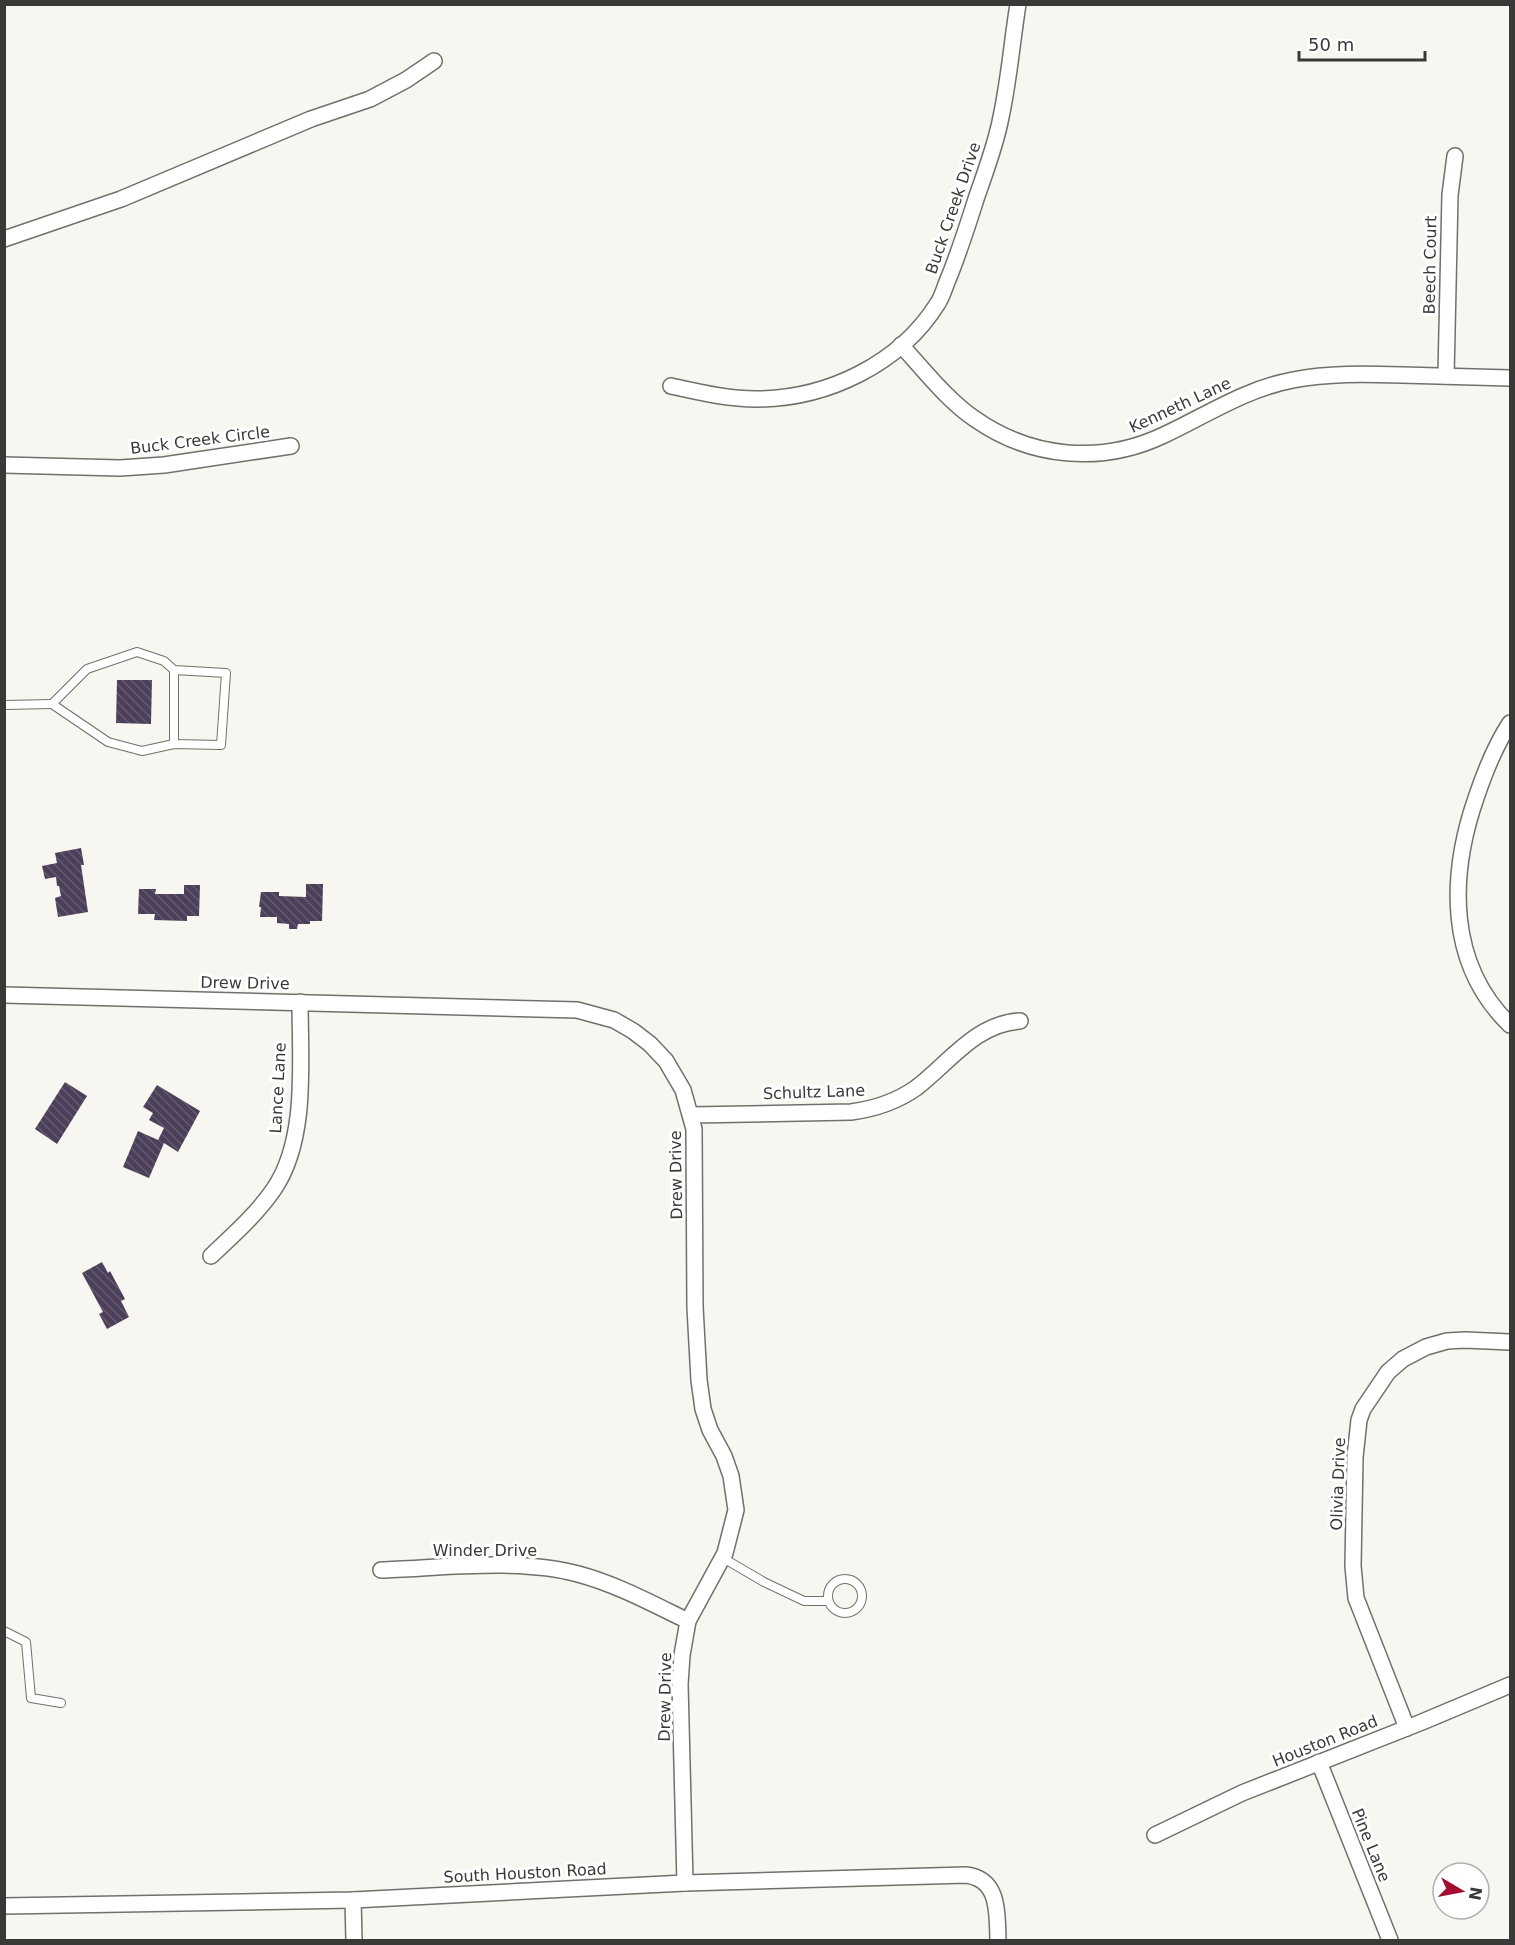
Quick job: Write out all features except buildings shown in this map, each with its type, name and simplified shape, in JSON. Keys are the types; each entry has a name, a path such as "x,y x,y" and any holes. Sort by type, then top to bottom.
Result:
{"street":[{"name":"Buck Creek Drive","path":"670,386 713,395 756,399 808,393 853,377 881,361 901,345 923,322 939,300 965,238 1001,118 1018,4"},
{"path":"4,239 122,199 310,119 370,99 406,80 434,61"},
{"name":"Beech Court","path":"1446,376 1450,195 1455,156"},
{"name":"Kenneth Lane","path":"901,345 957,404 1001,435 1028,447 1057,453 1087,455 1116,452 1143,444 1253,391 1292,380 1333,375 1510,378"},
{"name":"Buck Creek Circle","path":"4,465 120,468 164,465 291,446"},
{"path":"1510,723 1488,763 1467,822 1460,859 1457,897 1459,922 1466,951 1476,976 1491,1002 1510,1025"},
{"name":"Drew Drive","path":"4,995 563,1008 614,1020 650,1044 666,1061 683,1090 691,1115 695,1146 695,1307 703,1409 731,1476 735,1502 732,1530 723,1558 688,1621 682,1655 680,1684 685,1883"},
{"name":"Lance Lane","path":"211,1256 248,1220 274,1190 293,1146 300,1071 300,1002"},
{"name":"Schultz Lane","path":"691,1115 851,1112 872,1109 916,1088 959,1048 970,1041 1005,1022 1020,1021"},
{"name":"Olivia Drive","path":"1407,1728 1356,1598 1353,1566 1355,1457 1359,1420 1363,1409 1388,1372 1403,1359 1426,1347 1447,1341 1510,1342"},
{"name":"Winder Drive","path":"381,1570 512,1566 547,1568 578,1574 614,1586 688,1621"},
{"name":"Houston Road","path":"1155,1835 1242,1793 1407,1728 1510,1684"},
{"name":"Pine Lane","path":"1319,1762 1390,1941"},
{"name":"South Houston Road","path":"4,1906 353,1900 685,1883 975,1876 990,1888 995,1899 998,1941"},
{"path":"353,1900 354,1941"}],"lane":[{"path":"4,705 52,704 108,742 142,751 174,744 221,744 226,673 174,670 164,661 137,652 87,669 52,704"},
{"path":"174,670 174,744"},
{"path":"723,1558 764,1582 804,1601 828,1601"},
{"path":"849,1578 859,1585 862,1597 858,1608 847,1613 835,1611 828,1601 828,1589 837,1580 849,1578"},
{"path":"4,1631 26,1642 31,1698 60,1703"}]}
